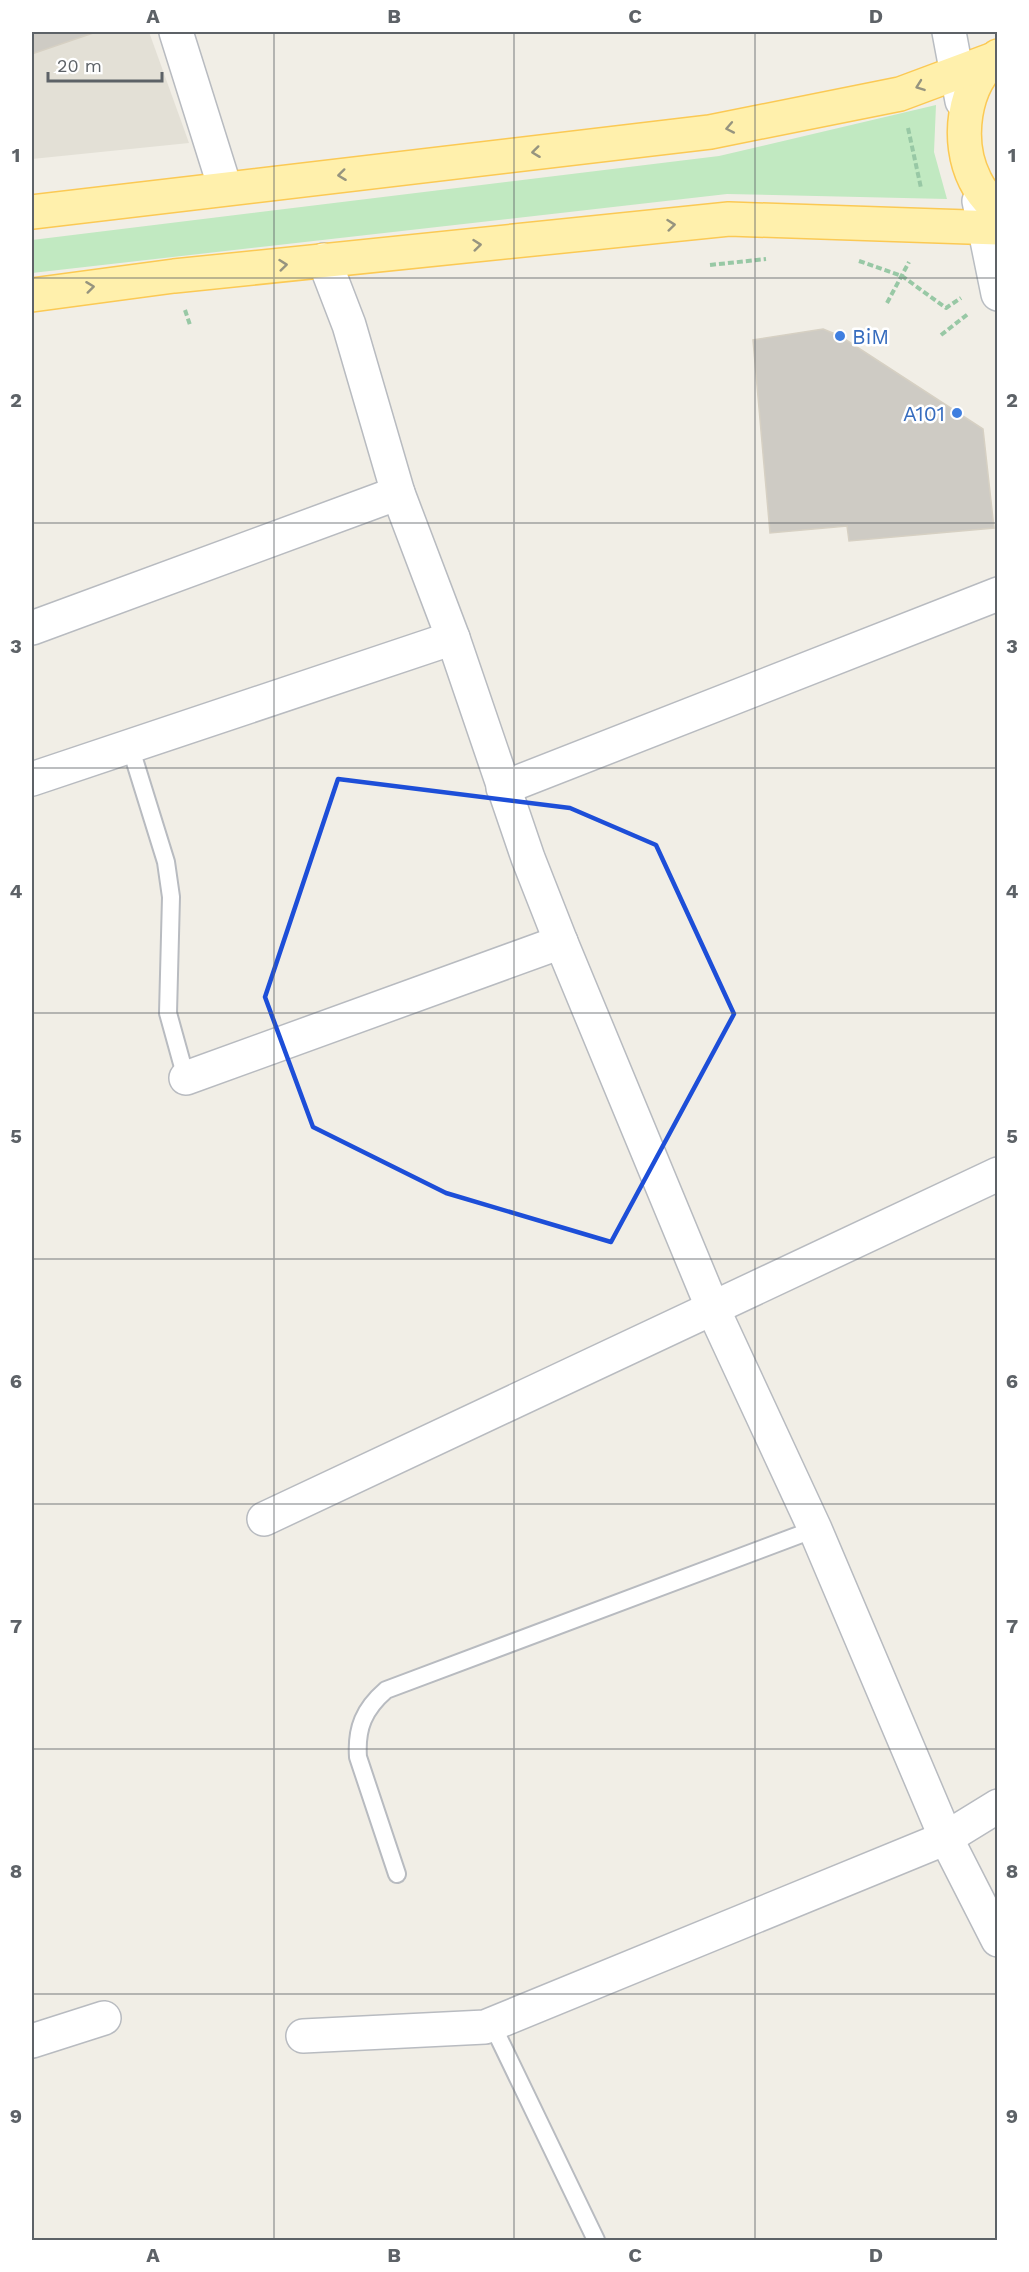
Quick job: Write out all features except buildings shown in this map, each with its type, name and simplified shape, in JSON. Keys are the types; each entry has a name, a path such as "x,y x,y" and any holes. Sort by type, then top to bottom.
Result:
{"main road":[{"path":"32,212 710,132 900,94 996,58"},
{"path":"975,182 965,150 965,117 975,85 996,58"},
{"path":"32,295 324,260 729,219 929,225 993,222"}],"street":[{"path":"176,32 225,188"},
{"path":"949,32 965,117"},
{"path":"975,182 993,222 995,286"},
{"path":"324,260 349,325 398,493 453,638 503,788 561,942 713,1310 816,1529 946,1838 998,1940"},
{"path":"32,628 398,493"},
{"path":"503,788 998,594"},
{"path":"32,779 453,638"},
{"path":"186,1078 561,942"},
{"path":"264,1519 713,1310 998,1174"},
{"path":"303,2036 492,2025 946,1838 998,1806"},
{"path":"32,2041 104,2018"}],"lane":[{"path":"130,746 166,862 171,897 168,1013 186,1078"},
{"path":"397,1875 358,1757 357,1742 365,1713 386,1690 816,1529"},
{"path":"492,2025 596,2241"}],"path":[{"path":"887,303 929,225 900,94"},
{"path":"710,265 777,258"},
{"path":"853,259 902,276 946,308 995,286"}],"highlighted area":[{"path":"338,779 570,808 656,845 734,1014 611,1242 446,1193 313,1127 265,997"}],"shaded area":[{"path":"32,32 149,32 189,143 32,159"}],"green space":[{"path":"936,105 934,152 947,199 727,194 32,273 32,240 719,156"}],"place":[{"name":"BiM","path":"840,336"},
{"name":"A101","path":"957,413"}]}
